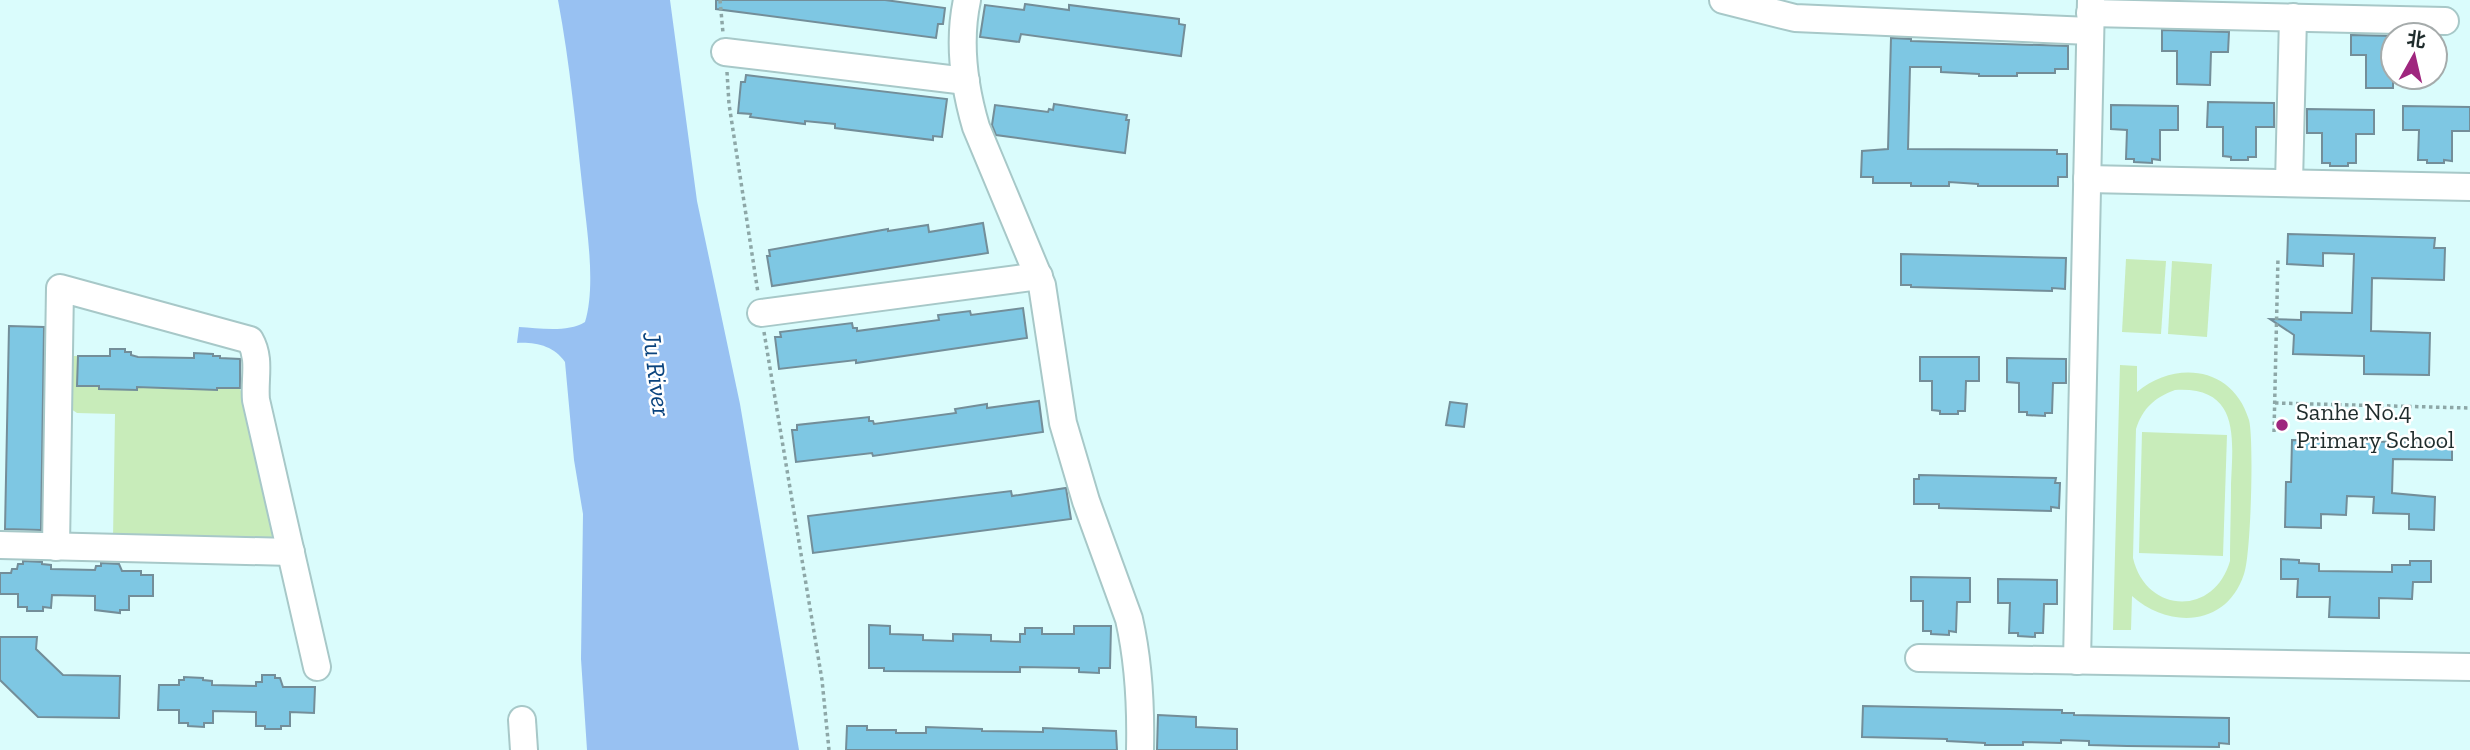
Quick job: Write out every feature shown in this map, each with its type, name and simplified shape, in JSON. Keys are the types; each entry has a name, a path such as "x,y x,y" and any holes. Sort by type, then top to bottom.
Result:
{"street":[{"path":"967,0 962,34 966,81 976,127 1039,276 1063,423 1086,501 1132,629 1141,707 1140,750"},
{"path":"1723,0 1795,18 2090,15 2445,20"},
{"path":"2077,661 2090,15"},
{"path":"2289,183 2293,17"},
{"path":"725,52 966,81"},
{"path":"2087,179 2470,187"},
{"path":"761,313 1039,276"},
{"path":"56,547 60,288 250,340 257,352 254,383 256,400 317,667"},
{"path":"0,545 291,552"},
{"path":"1919,658 2470,667"},
{"path":"522,720 524,750"}],"path":[{"path":"720,0 729,104 789,497 822,680 829,750"},
{"path":"2274,432 2278,257"},
{"path":"2275,403 2470,408"}],"green space":[{"path":"2126,259 2166,261 2161,334 2122,332"},
{"path":"2172,261 2212,264 2207,337 2168,334"},
{"path":"65,356 78,356 77,385 99,382 99,389 137,390 137,383 183,384 184,390 217,390 217,384 231,384 232,388 240,388 277,529 270,539 113,539 115,414 77,413 71,409"},
{"path":"2120,365 2137,366 2137,392 2168,375 2201,374 2217,379 2230,388 2241,402 2251,431 2251,497 2244,574 2236,592 2225,604 2211,613 2196,617 2179,618 2163,614 2132,596 2131,630 2113,630","holes":["2175,390 2196,391 2211,397 2222,406 2228,418 2232,449 2230,561 2222,579 2210,592 2196,599 2180,601 2165,598 2151,590 2140,577 2133,558 2136,429 2142,415 2161,397"]},
{"path":"2142,432 2227,435 2223,556 2139,553"}],"water":[{"name":"Ju River","path":"558,0 670,0 697,201 740,404 799,750 587,750 581,659 583,514 574,460 565,362 556,352 544,346 517,343 519,327 570,328 585,322 590,292 588,241"}],"building":[{"path":"716,0 885,0 945,8 943,24 938,24 936,38 716,9"},
{"path":"1025,4 1069,10 1069,5 1179,19 1179,24 1185,25 1181,56 1021,34 1019,42 980,37 985,5 1024,10"},
{"path":"2162,30 2229,32 2228,52 2211,52 2210,85 2177,84 2177,51 2162,51"},
{"path":"2351,35 2379,36 2379,88 2366,88 2366,55 2351,55"},
{"path":"1891,38 2068,46 2068,69 2055,69 2055,73 1979,76 1941,72 1941,67 1910,67 1908,149 2057,150 2057,154 2067,154 2067,177 2058,177 2058,186 1978,186 1949,182 1949,186 1911,186 1911,183 1873,183 1873,177 1861,177 1862,151 1888,149"},
{"path":"746,75 947,99 942,137 933,136 933,140 835,128 835,124 805,121 805,124 750,117 751,114 738,113 741,82 745,82"},
{"path":"2208,102 2274,103 2274,127 2256,127 2256,157 2231,160 2231,157 2223,156 2223,127 2207,127"},
{"path":"1054,104 1127,115 1126,120 1129,120 1125,153 996,135 992,125 995,105 1048,112 1049,109 1053,110"},
{"path":"2111,105 2178,106 2178,130 2160,130 2160,160 2152,159 2152,163 2126,159 2127,130 2111,129"},
{"path":"2403,106 2470,107 2470,131 2452,131 2452,161 2427,163 2427,160 2418,160 2419,130 2403,130"},
{"path":"2307,109 2374,110 2374,134 2356,134 2356,163 2330,166 2330,163 2322,163 2322,133 2307,133"},
{"path":"983,223 988,253 772,286 767,256 770,256 769,250 888,229 928,225 929,232"},
{"path":"2288,234 2435,238 2434,248 2445,248 2444,280 2372,278 2371,331 2430,333 2429,375 2364,374 2364,356 2293,354 2294,335 2270,319 2301,320 2301,312 2352,313 2354,254 2323,253 2323,266 2287,264"},
{"path":"1901,254 2066,258 2065,289 2052,288 2052,291 1901,285"},
{"path":"1023,308 1027,338 856,363 856,360 779,369 775,337 781,337 780,332 852,323 857,331 939,320 938,315 970,311 971,315"},
{"path":"9,326 44,327 41,530 5,529"},
{"path":"110,349 125,349 125,352 131,352 131,355 138,357 194,358 194,353 240,359 240,388 217,390 137,387 137,390 77,386 78,356 110,356"},
{"path":"1920,357 1979,357 1979,381 1966,381 1965,411 1958,411 1958,414 1940,414 1940,411 1932,410 1932,381 1920,381"},
{"path":"2007,358 2066,359 2066,383 2053,383 2052,413 2045,413 2045,416 2019,412 2019,383 2007,382"},
{"path":"1039,401 1043,432 873,456 872,453 796,462 792,430 797,430 797,425 869,417 869,421 874,424 956,413 955,409 987,404 987,408"},
{"path":"1450,402 1467,404 1464,427 1446,425"},
{"path":"2292,440 2452,443 2452,460 2393,459 2392,493 2435,497 2434,530 2409,529 2409,514 2373,513 2374,497 2347,496 2346,515 2321,514 2321,528 2285,527 2286,482 2291,482"},
{"path":"1919,475 2056,478 2055,483 2060,483 2059,508 2051,507 2051,511 1939,508 1939,504 1914,504 1914,479 1919,479"},
{"path":"1066,488 1071,519 813,553 808,516 1011,491 1012,496"},
{"path":"2281,559 2319,564 2319,571 2392,572 2392,565 2410,565 2410,561 2431,561 2431,582 2413,582 2412,599 2379,598 2379,618 2329,617 2330,597 2297,597 2298,579 2281,579"},
{"path":"23,561 42,562 51,565 51,569 95,570 101,563 119,564 122,571 141,571 141,575 153,575 153,596 129,596 129,610 120,610 120,613 95,610 95,596 52,595 51,608 27,611 27,607 18,607 18,594 0,594 0,573 11,573 12,569 17,569 18,564 23,564"},
{"path":"1911,577 1970,578 1970,602 1957,602 1956,632 1949,631 1949,635 1923,631 1923,601 1911,601"},
{"path":"1998,579 2057,580 2057,604 2044,604 2043,633 2035,633 2035,637 2009,633 2010,603 1998,603"},
{"path":"869,625 890,626 890,634 923,635 923,640 953,641 953,634 991,635 991,641 1020,642 1020,634 1025,634 1025,628 1042,628 1042,634 1074,634 1074,626 1111,626 1110,668 1099,668 1099,673 1079,672 1079,668 1020,667 1020,672 884,671 884,668 869,668"},
{"path":"0,637 37,637 36,649 63,675 120,676 119,718 38,717 0,680"},
{"path":"262,675 275,675 275,678 280,678 283,687 315,687 314,713 290,712 290,726 265,729 265,726 256,726 256,712 213,711 213,723 204,723 204,727 179,723 179,710 158,710 159,685 179,685 179,680 184,680 184,677 203,678 212,681 212,685 256,686 256,682 262,682"},
{"path":"1863,706 2062,710 2062,713 2074,715 2229,718 2229,744 2219,743 2219,747 2127,746 2089,745 2089,741 2061,740 2061,743 1985,745 1947,739 1862,737"},
{"path":"1158,715 1196,717 1196,727 1237,729 1237,750 1157,750"},
{"path":"847,726 867,726 867,730 896,730 896,733 926,733 926,727 982,731 1043,732 1043,728 1116,731 1117,750 846,750"}],"place":[{"name":"Sanhe No.4 Primary School","path":"2282,425"}]}
